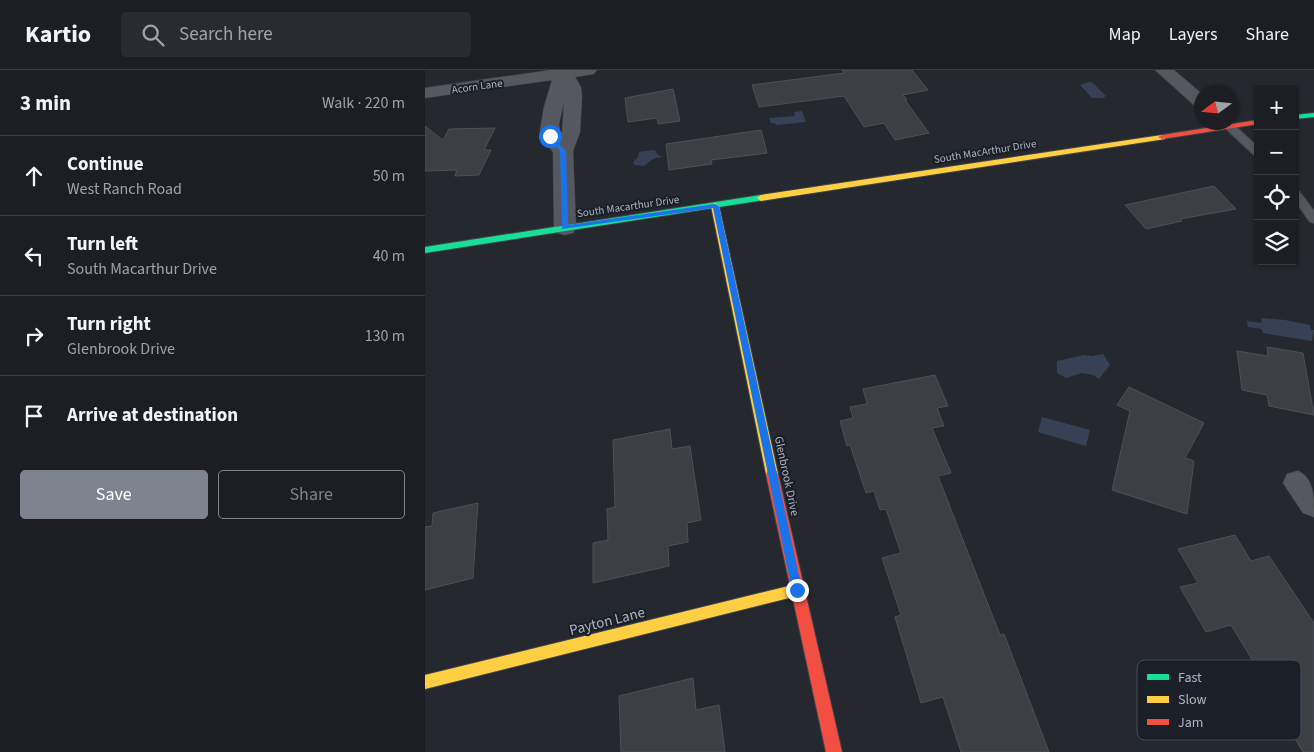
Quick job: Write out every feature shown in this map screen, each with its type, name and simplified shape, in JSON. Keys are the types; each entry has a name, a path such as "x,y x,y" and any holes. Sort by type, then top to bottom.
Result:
{"street":[{"name":"Acorn Lane","path":"425,93 563,72 588,70"},
{"path":"1164,70 1194,96"},
{"path":"563,72 572,87 571,132 563,151 565,228"},
{"path":"563,72 557,89 549,127 550,136 563,151"},
{"path":"553,113 572,110"},
{"path":"1299,117 1314,115"},
{"name":"South MacArthur Drive","path":"1239,123 1254,122"},
{"name":"South MacArthur Drive","path":"715,206 1194,129"},
{"name":"South Macarthur Drive","path":"425,250 715,206"},
{"name":"Glenbrook Drive","path":"715,206 833,752"},
{"name":"Payton Lane","path":"425,682 797,590"}],"lane":[{"path":"1233,130 1254,149"},
{"path":"1299,198 1314,219"}],"water":[{"path":"1089,82 1093,83 1106,96 1103,98 1092,98 1080,85"},
{"path":"802,111 806,122 776,125 771,123 769,118 795,116 794,112"},
{"path":"652,150 662,157 653,159 644,166 635,165 633,162 638,157 639,152"},
{"path":"1261,318 1310,325 1311,330 1314,330 1312,341 1263,333 1262,329 1248,327 1247,321 1262,323"},
{"path":"1103,354 1110,365 1099,379 1093,375 1082,373 1066,378 1057,373 1057,361 1084,355"},
{"path":"1042,417 1090,430 1086,446 1038,432"}],"building":[{"path":"842,70 912,70 928,90 903,95 929,133 895,140 884,123 864,127 844,96 759,107 752,85 844,73"},
{"path":"673,89 680,121 658,124 657,118 628,122 625,98"},
{"path":"425,126 443,140 449,129 495,128 484,150 491,150 479,175 455,176 457,170 425,171"},
{"path":"761,130 767,153 711,160 712,164 669,170 666,144"},
{"path":"1214,186 1236,209 1180,219 1182,221 1146,229 1125,205"},
{"path":"1267,347 1303,353 1314,415 1269,406 1267,395 1242,390 1237,351 1268,356"},
{"path":"935,375 948,406 937,408 944,426 932,428 951,473 938,476 1000,635 1004,634 1049,752 961,752 943,697 921,703 895,617 901,615 882,558 901,553 886,509 880,510 874,491 866,493 850,445 847,446 840,421 853,418 850,407 867,404 863,389"},
{"path":"1129,387 1204,423 1185,458 1194,461 1187,514 1112,490 1130,411 1117,405"},
{"path":"670,429 672,449 690,446 701,520 687,523 688,542 668,546 669,566 593,583 593,543 608,540 607,509 615,507 613,440"},
{"path":"478,503 473,578 425,590 425,527 432,526 433,513"},
{"path":"1235,535 1251,561 1269,556 1314,623 1314,752 1303,752 1296,740 1301,740 1301,660 1252,660 1231,625 1206,632 1180,587 1198,583 1178,549"},
{"path":"693,678 696,710 719,705 725,752 621,752 619,696"}],"traffic: fast":[{"path":"1299,117 1314,115"},
{"path":"425,250 761,198"}],"traffic: slow":[{"path":"761,198 1162,137"},
{"path":"715,206 772,474"},
{"path":"425,682 797,590"}],"traffic: jam":[{"path":"1162,137 1254,123"},
{"path":"772,474 834,752"}],"route":[{"path":"550,136 563,151 565,228 715,206 797,590"}]}
